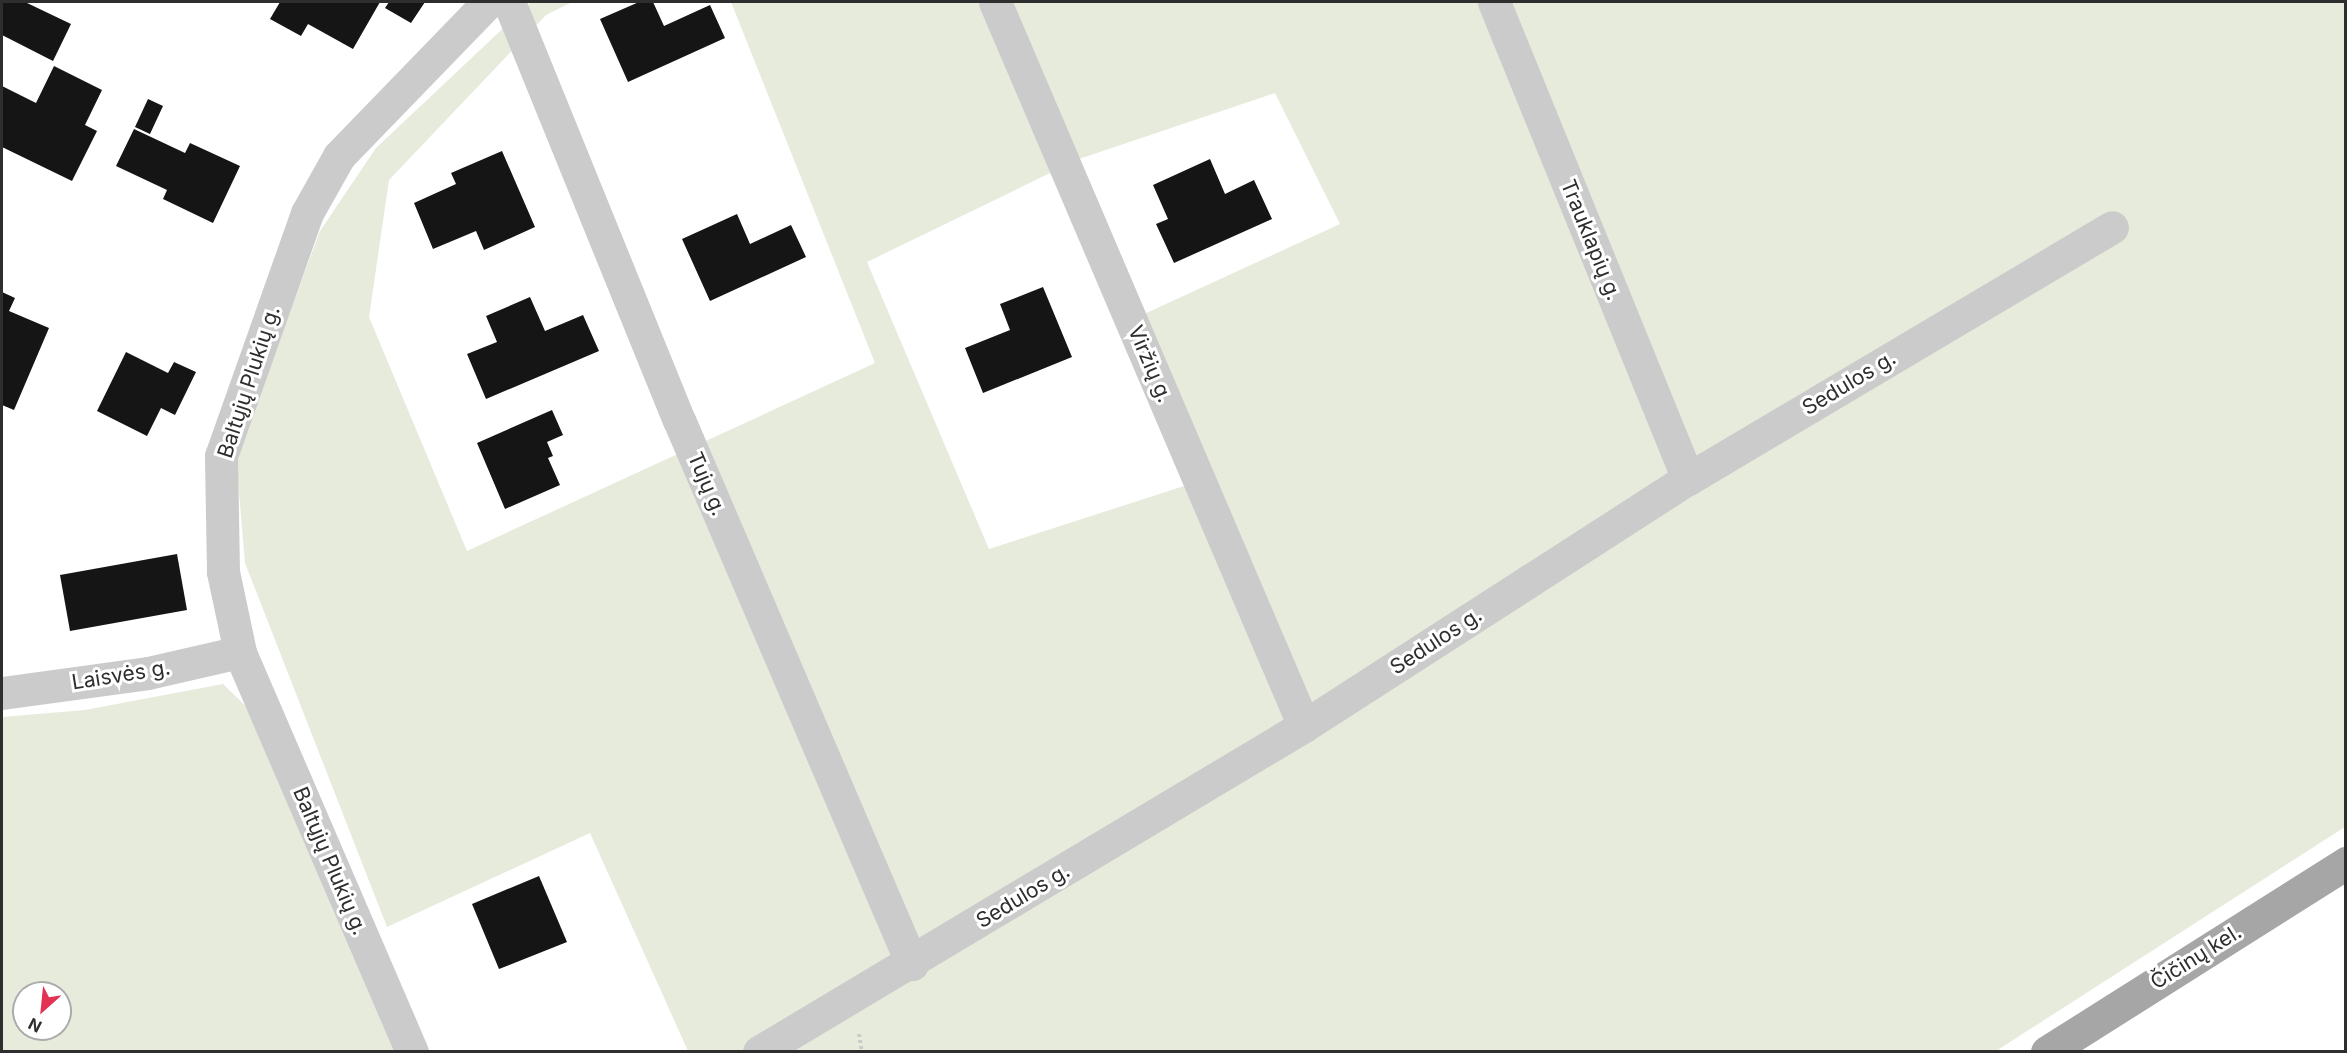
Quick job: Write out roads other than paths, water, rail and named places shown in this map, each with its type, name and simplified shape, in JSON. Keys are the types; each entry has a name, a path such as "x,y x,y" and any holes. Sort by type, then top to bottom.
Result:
{"main road":[{"name":"Čičinų kel.","path":"2047,1052 2346,863"}],"street":[{"name":"Baltųjų Plukių g.","path":"412,1052 240,652 223,572 221,456 307,213 339,156 488,2"},
{"name":"Tujų g.","path":"509,2 680,420 912,964"},
{"name":"Viržių g.","path":"995,2 1304,726"},
{"name":"Trauklapių g.","path":"1494,2 1688,479"},
{"name":"Sedulos g.","path":"759,1052 912,964 1304,726 1688,479 2112,227"},
{"name":"Laisvės g.","path":"2,693 148,674 240,652"}]}
